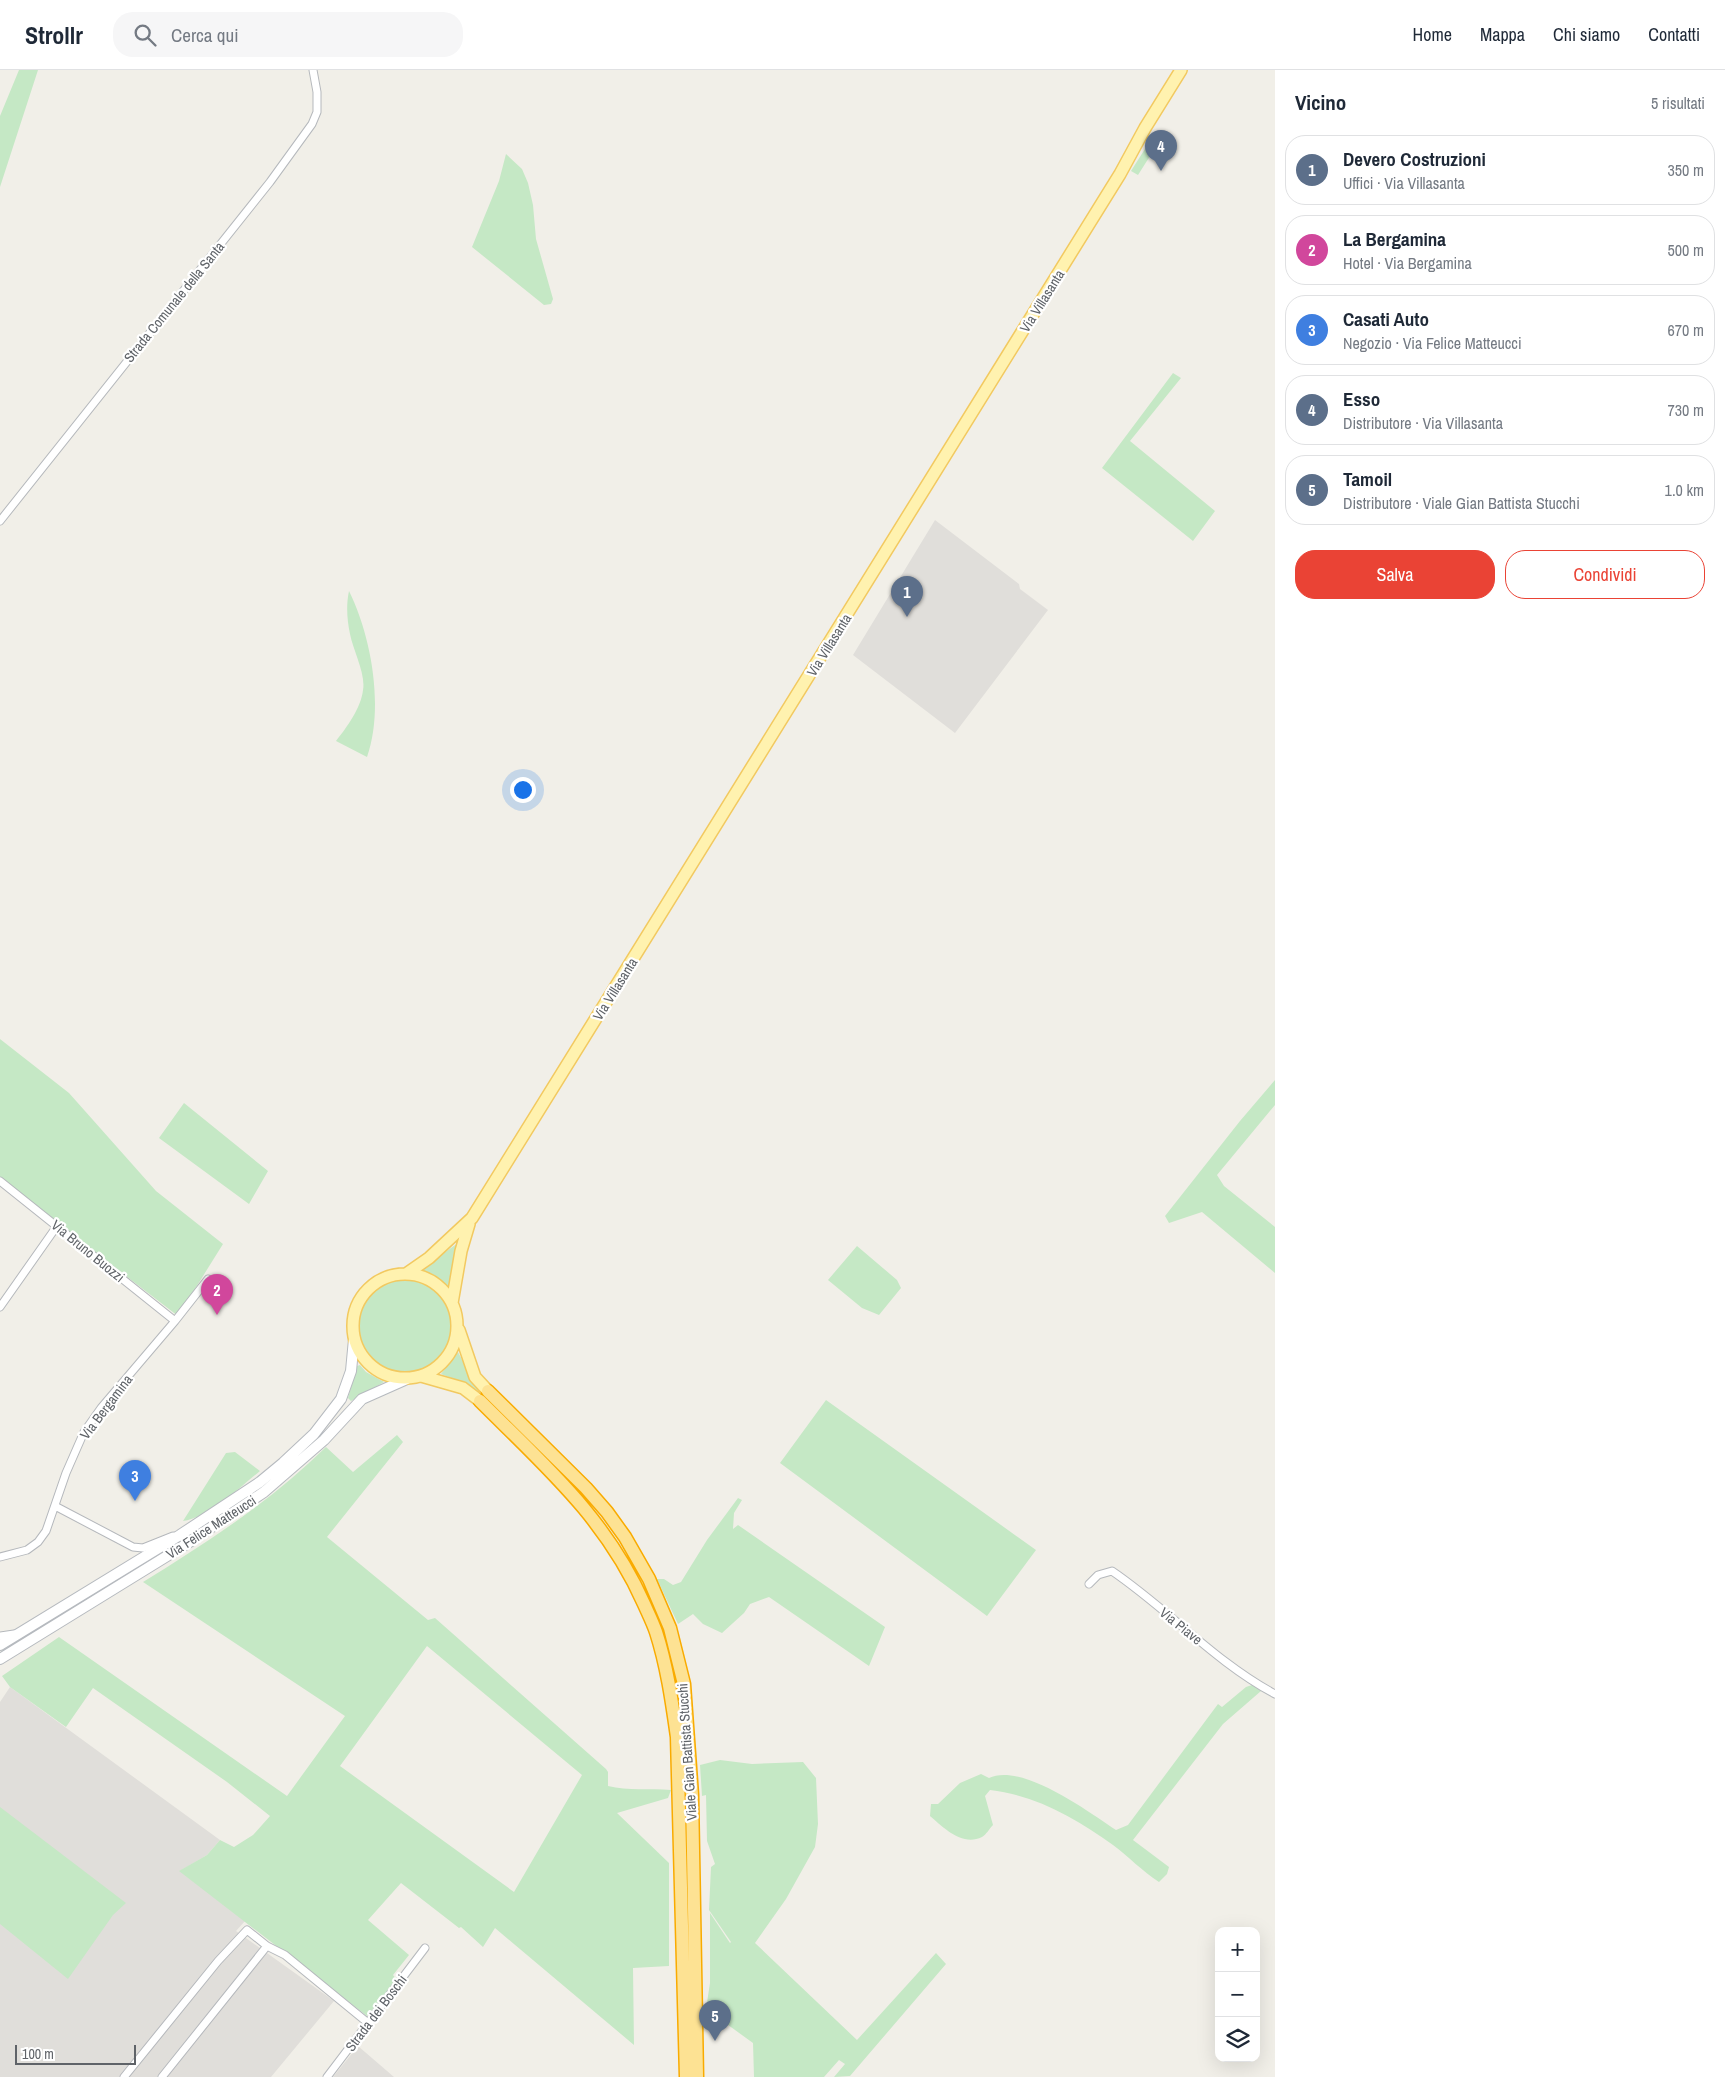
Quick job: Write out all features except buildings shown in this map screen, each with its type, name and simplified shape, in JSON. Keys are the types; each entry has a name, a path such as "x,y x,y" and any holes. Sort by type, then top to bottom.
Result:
{"highway":[{"name":"Viale Gian Battista Stucchi","path":"484,1396 577,1498 616,1549 636,1585 656,1631 669,1684 677,1737 686,2077"},
{"name":"Viale Gian Battista Stucchi","path":"484,1396 586,1488 607,1512 625,1537 649,1579 670,1628 684,1684 692,1795 697,2077"}],"main road":[{"name":"Via Villasanta","path":"472,1218 872,576 1120,174 1145,128 1181,70"},
{"path":"406,1274 441,1248 472,1218"},
{"path":"452,1303 461,1251 472,1218"},
{"path":"406,1274 419,1276 436,1284 445,1292 452,1303 457,1321 455,1341 449,1355 435,1369 421,1376 407,1379 390,1377 375,1370 360,1354 354,1339 353,1318 357,1305 364,1293 383,1278 406,1274"},
{"name":"Viale Gian Battista Stucchi","path":"457,1321 462,1341 484,1396"},
{"name":"Via Felice Matteucci","path":"0,1646 180,1535 260,1482 283,1463 314,1434 341,1399 351,1371 354,1339"},
{"name":"Viale Gian Battista Stucchi","path":"421,1376 484,1396"},
{"name":"Via Felice Matteucci","path":"0,1659 185,1545 264,1492 324,1440 362,1400 407,1379"}],"street":[{"name":"Strada Comunale della Santa","path":"0,521 270,182 312,124 317,112 317,92 313,70"},
{"name":"Via Bruno Buozzi","path":"0,1181 175,1321"},
{"path":"0,1307 57,1226"},
{"name":"Via Bergamina","path":"0,1557 27,1550 38,1542 46,1531 66,1473 84,1432 101,1408 208,1279"},
{"path":"55,1506 133,1547 142,1548 180,1535"},
{"name":"Via Piave","path":"1089,1584 1098,1575 1112,1571 1211,1650 1259,1686 1275,1694"},
{"path":"0,1636 19,1634"},
{"path":"124,2077 218,1961 247,1930 267,1946 285,1955 368,2024"},
{"path":"162,2077 267,1946"},
{"name":"Strada dei Boschi","path":"327,2077 425,1948"}],"shaded area":[{"path":"935,520 1019,584 1020,589 1048,610 955,733 853,655"},
{"path":"10,1687 220,1840 207,1855 180,1871 245,1921 236,1931 334,2001 271,2077 0,2077 0,1702"},
{"path":"358,2046 394,2077 333,2077"}],"green space":[{"path":"19,70 38,70 0,187 0,116"},
{"path":"1150,141 1157,145 1138,175 1131,171"},
{"path":"506,154 522,169 528,183 533,205 536,239 553,299 551,304 544,305 472,247 499,181"},
{"path":"1173,373 1181,378 1130,441 1215,511 1193,541 1102,468"},
{"path":"349,591 364,630 373,673 375,717 367,757 336,741 356,710 363,690 363,677 348,623"},
{"path":"0,1039 69,1093 156,1191 223,1244 178,1316 0,1179"},
{"path":"1275,1080 1275,1105 1217,1175 1224,1186 1275,1227 1275,1273 1202,1212 1169,1223 1165,1216"},
{"path":"184,1103 268,1171 249,1204 159,1138"},
{"path":"458,1243 450,1290 432,1275 420,1270"},
{"path":"857,1246 897,1280 901,1288 879,1315 862,1308 828,1280"},
{"path":"404,1280 422,1284 437,1294 447,1309 451,1327 447,1345 437,1360 422,1370 404,1374 386,1370 371,1360 361,1345 357,1327 361,1309 371,1294 386,1284"},
{"path":"458,1352 483,1394 462,1382 441,1374"},
{"path":"360,1365 366,1372 384,1382 351,1401 348,1398 357,1366"},
{"path":"826,1400 1036,1550 987,1616 780,1463"},
{"path":"397,1435 403,1442 327,1537 428,1620 435,1618 606,1769 608,1772 608,1786 671,1790 668,1798 617,1813 669,1863 669,1966 633,1968 634,2045 495,1928 483,1947 461,1927 459,1928 401,1883 368,1920 409,1955 393,1975 397,1980 367,2016 179,1871 207,1855 220,1840 234,1847 253,1835 270,1816 227,1782 93,1688 66,1727 10,1687 2,1676 59,1637 287,1796 345,1716 143,1582 238,1520 305,1467 326,1447 353,1472","holes":["427,1646 582,1775 514,1892 340,1766"]},
{"path":"235,1452 260,1471 213,1508 193,1519 183,1521 226,1453"},
{"path":"738,1498 742,1500 734,1513 733,1529 738,1525 885,1627 869,1666 769,1597 750,1604 744,1613 722,1633 703,1624 693,1614 678,1624 657,1579 664,1579 673,1585 681,1582 707,1540"},
{"path":"1252,1685 1261,1691 1223,1724 1133,1840 1169,1867 1167,1874 1159,1882 1113,1845 1085,1826 1070,1817 1024,1797 990,1790 985,1796 993,1825 983,1836 975,1839 960,1838 930,1816 931,1804 938,1804 960,1783 981,1774 989,1778 1003,1775 1019,1777 1054,1791 1116,1830 1128,1825 1218,1704 1222,1707 1246,1687"},
{"path":"720,1760 752,1764 803,1762 816,1778 818,1824 815,1847 786,1899 755,1943 857,2040 936,1953 946,1964 850,2076 834,2077 845,2064 839,2060 824,2077 754,2077 753,2043 706,2009 710,1983 710,1913 731,1942 709,1910 711,1867 715,1864 707,1841 706,1795 702,1796 700,1765"},
{"path":"0,1807 126,1903 113,1915 68,1979 0,1924"}],"place":[{"name":"Esso","path":"1161,171"},
{"name":"Devero Costruzioni","path":"907,617"},
{"name":"La Bergamina","path":"217,1315"},
{"name":"Casati Auto","path":"135,1501"},
{"name":"Tamoil","path":"715,2041"}]}
